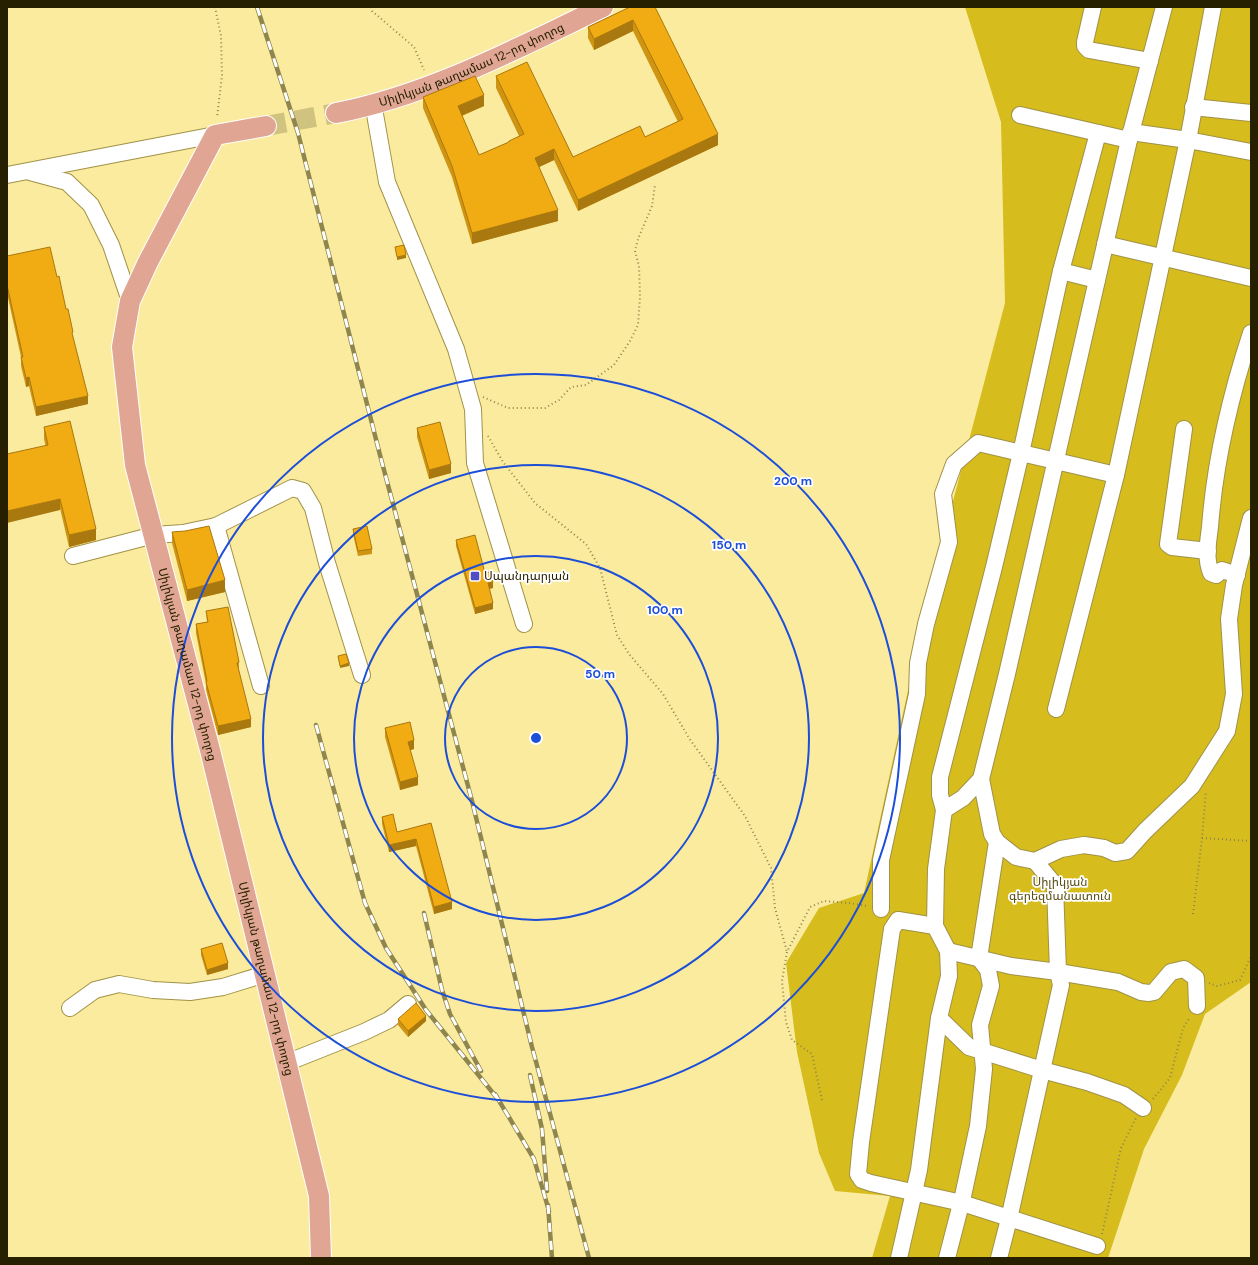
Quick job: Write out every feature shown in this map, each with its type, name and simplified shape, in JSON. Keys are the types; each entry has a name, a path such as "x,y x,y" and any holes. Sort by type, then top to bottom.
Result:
{"main road":[{"name":"Սիլիկյան թաղամաս 12-րդ փողոց","path":"336,112 356,109 430,85 501,56 602,7"},
{"path":"215,135 266,126"},
{"name":"Սիլիկյան թաղամաս 12-րդ փողոց","path":"215,135 148,262 130,301 122,347 135,465 210,750 318,1196 321,1258"}],"lane":[{"path":"1093,7 1085,42 1085,46 1089,50 1150,61"},
{"path":"1164,7 1130,136 982,778 992,834 997,842 1016,857 1035,860 1061,849 1084,845 1104,848 1115,853 1127,851 1145,831 1192,786 1227,731 1234,694 1229,619 1237,576 1251,518"},
{"path":"1056,708 1116,475 1188,140 1213,7"},
{"path":"373,103 387,182 456,350 468,391 472,409 475,463 524,624"},
{"path":"1193,107 1251,113"},
{"path":"1020,115 1098,133 1188,140 1251,152"},
{"path":"899,1258 919,1170 939,1018 949,976 948,950 935,926 936,869 944,810 940,795 940,777 994,567 1021,454 1061,271 1098,133"},
{"path":"7,175 215,135"},
{"path":"27,171 67,182 91,205 111,245 130,301"},
{"path":"1105,244 1163,256 1251,278"},
{"path":"1061,271 1097,280"},
{"path":"1237,576 1222,570 1216,575 1211,573 1208,567 1208,551 1212,504 1223,434 1239,368 1251,333"},
{"path":"1184,429 1168,544 1172,547 1208,551"},
{"path":"881,908 881,860 916,694 918,664 926,624 949,542 943,494 954,464 978,443 1116,475"},
{"path":"73,556 154,535 183,533 216,526 292,488 303,491 313,508 327,563 362,676"},
{"path":"216,526 261,686"},
{"path":"944,810 963,798 982,778"},
{"path":"947,1258 962,1203 978,1126 984,1069 980,1024 991,986 988,970 979,958 997,842"},
{"path":"999,1258 1061,985 1058,972 1055,885 1035,860"},
{"path":"935,926 898,920 892,928 858,1163 858,1174 862,1180 871,1183 962,1203 1097,1246"},
{"path":"948,950 1011,966 1118,982 1141,992 1149,993 1154,992 1171,972 1184,969 1196,978 1197,1006"},
{"path":"70,1008 95,990 119,984 153,990 190,992 223,987 265,974"},
{"path":"286,1064 364,1032 389,1020 408,1004"},
{"path":"939,1018 969,1047 1042,1070 1087,1082 1124,1095 1144,1108"}],"path":[{"path":"214,7 221,36 222,75 215,135"},
{"path":"371,7 372,10 414,47 430,85"},
{"path":"468,391 508,408 545,408 559,400 571,387 586,385 614,365 630,341 638,325 640,297 639,266 635,252 638,239 652,206 655,186"},
{"path":"488,436 503,462 535,503 586,544 600,568 617,635 629,654 663,694 688,738 745,816 771,868 775,908 787,952"},
{"path":"1192,914 1202,838 1206,791"},
{"path":"1202,838 1251,841"},
{"path":"822,1100 812,1054 792,1040 786,1022 782,981 787,952 810,907 824,901 881,908"},
{"path":"1196,978 1217,986 1240,980 1251,956"},
{"path":"1097,1246 1101,1236 1121,1148 1134,1121 1170,1078 1183,1028 1197,1006"}],"green space":[{"name":"Սիլիկյան գերեզմանատուն","path":"965,7 1251,7 1251,982 1205,1014 1182,1075 1144,1149 1108,1258 872,1258 890,1196 835,1191 819,1153 797,1052 786,963 819,908 864,893 930,589 1005,303 1001,122"}],"building":[{"path":"630,7 655,7 718,134 578,200 554,149 535,158 558,210 472,233 452,166 423,97 475,76 484,95 458,106 479,155 524,134 496,76 527,62 573,157 640,126 645,137 683,119 633,20 594,39 588,27"},
{"path":"404,245 406,255 397,257 395,247"},
{"path":"50,247 57,277 59,276 66,309 68,309 72,333 88,396 36,407 29,377 26,378 21,357 23,357 7,285 7,256"},
{"path":"70,421 96,529 69,535 60,499 7,511 7,454 48,445 44,427"},
{"path":"440,422 451,464 429,470 417,428"},
{"path":"209,526 225,580 187,590 172,532"},
{"path":"367,526 372,549 358,551 353,529"},
{"path":"475,535 485,573 490,572 493,582 488,583 493,603 475,608 456,540"},
{"path":"228,607 239,662 237,663 251,719 218,726 206,682 196,624 208,622 206,611"},
{"path":"346,654 349,663 340,666 338,656"},
{"path":"410,722 414,740 408,742 418,777 400,782 385,728"},
{"path":"393,814 397,832 431,823 452,902 434,907 416,839 389,845 382,817"},
{"path":"222,943 228,963 207,970 201,949"},
{"path":"416,1003 426,1016 408,1031 398,1019"}],"tunnel":[{"path":"266,126 336,113"}],"railway":[{"path":"257,7 298,133 380,455 472,801 532,1047 589,1258"},
{"path":"316,725 365,903 386,948 426,1010 497,1098"},
{"path":"424,913 442,990 450,1014 481,1071"},
{"path":"530,1075 542,1129 547,1191"},
{"path":"495,1094 534,1159 549,1211"},
{"path":"548,1205 552,1258"}],"place":[{"name":"Սպանդարյան","path":"475,576"}]}
